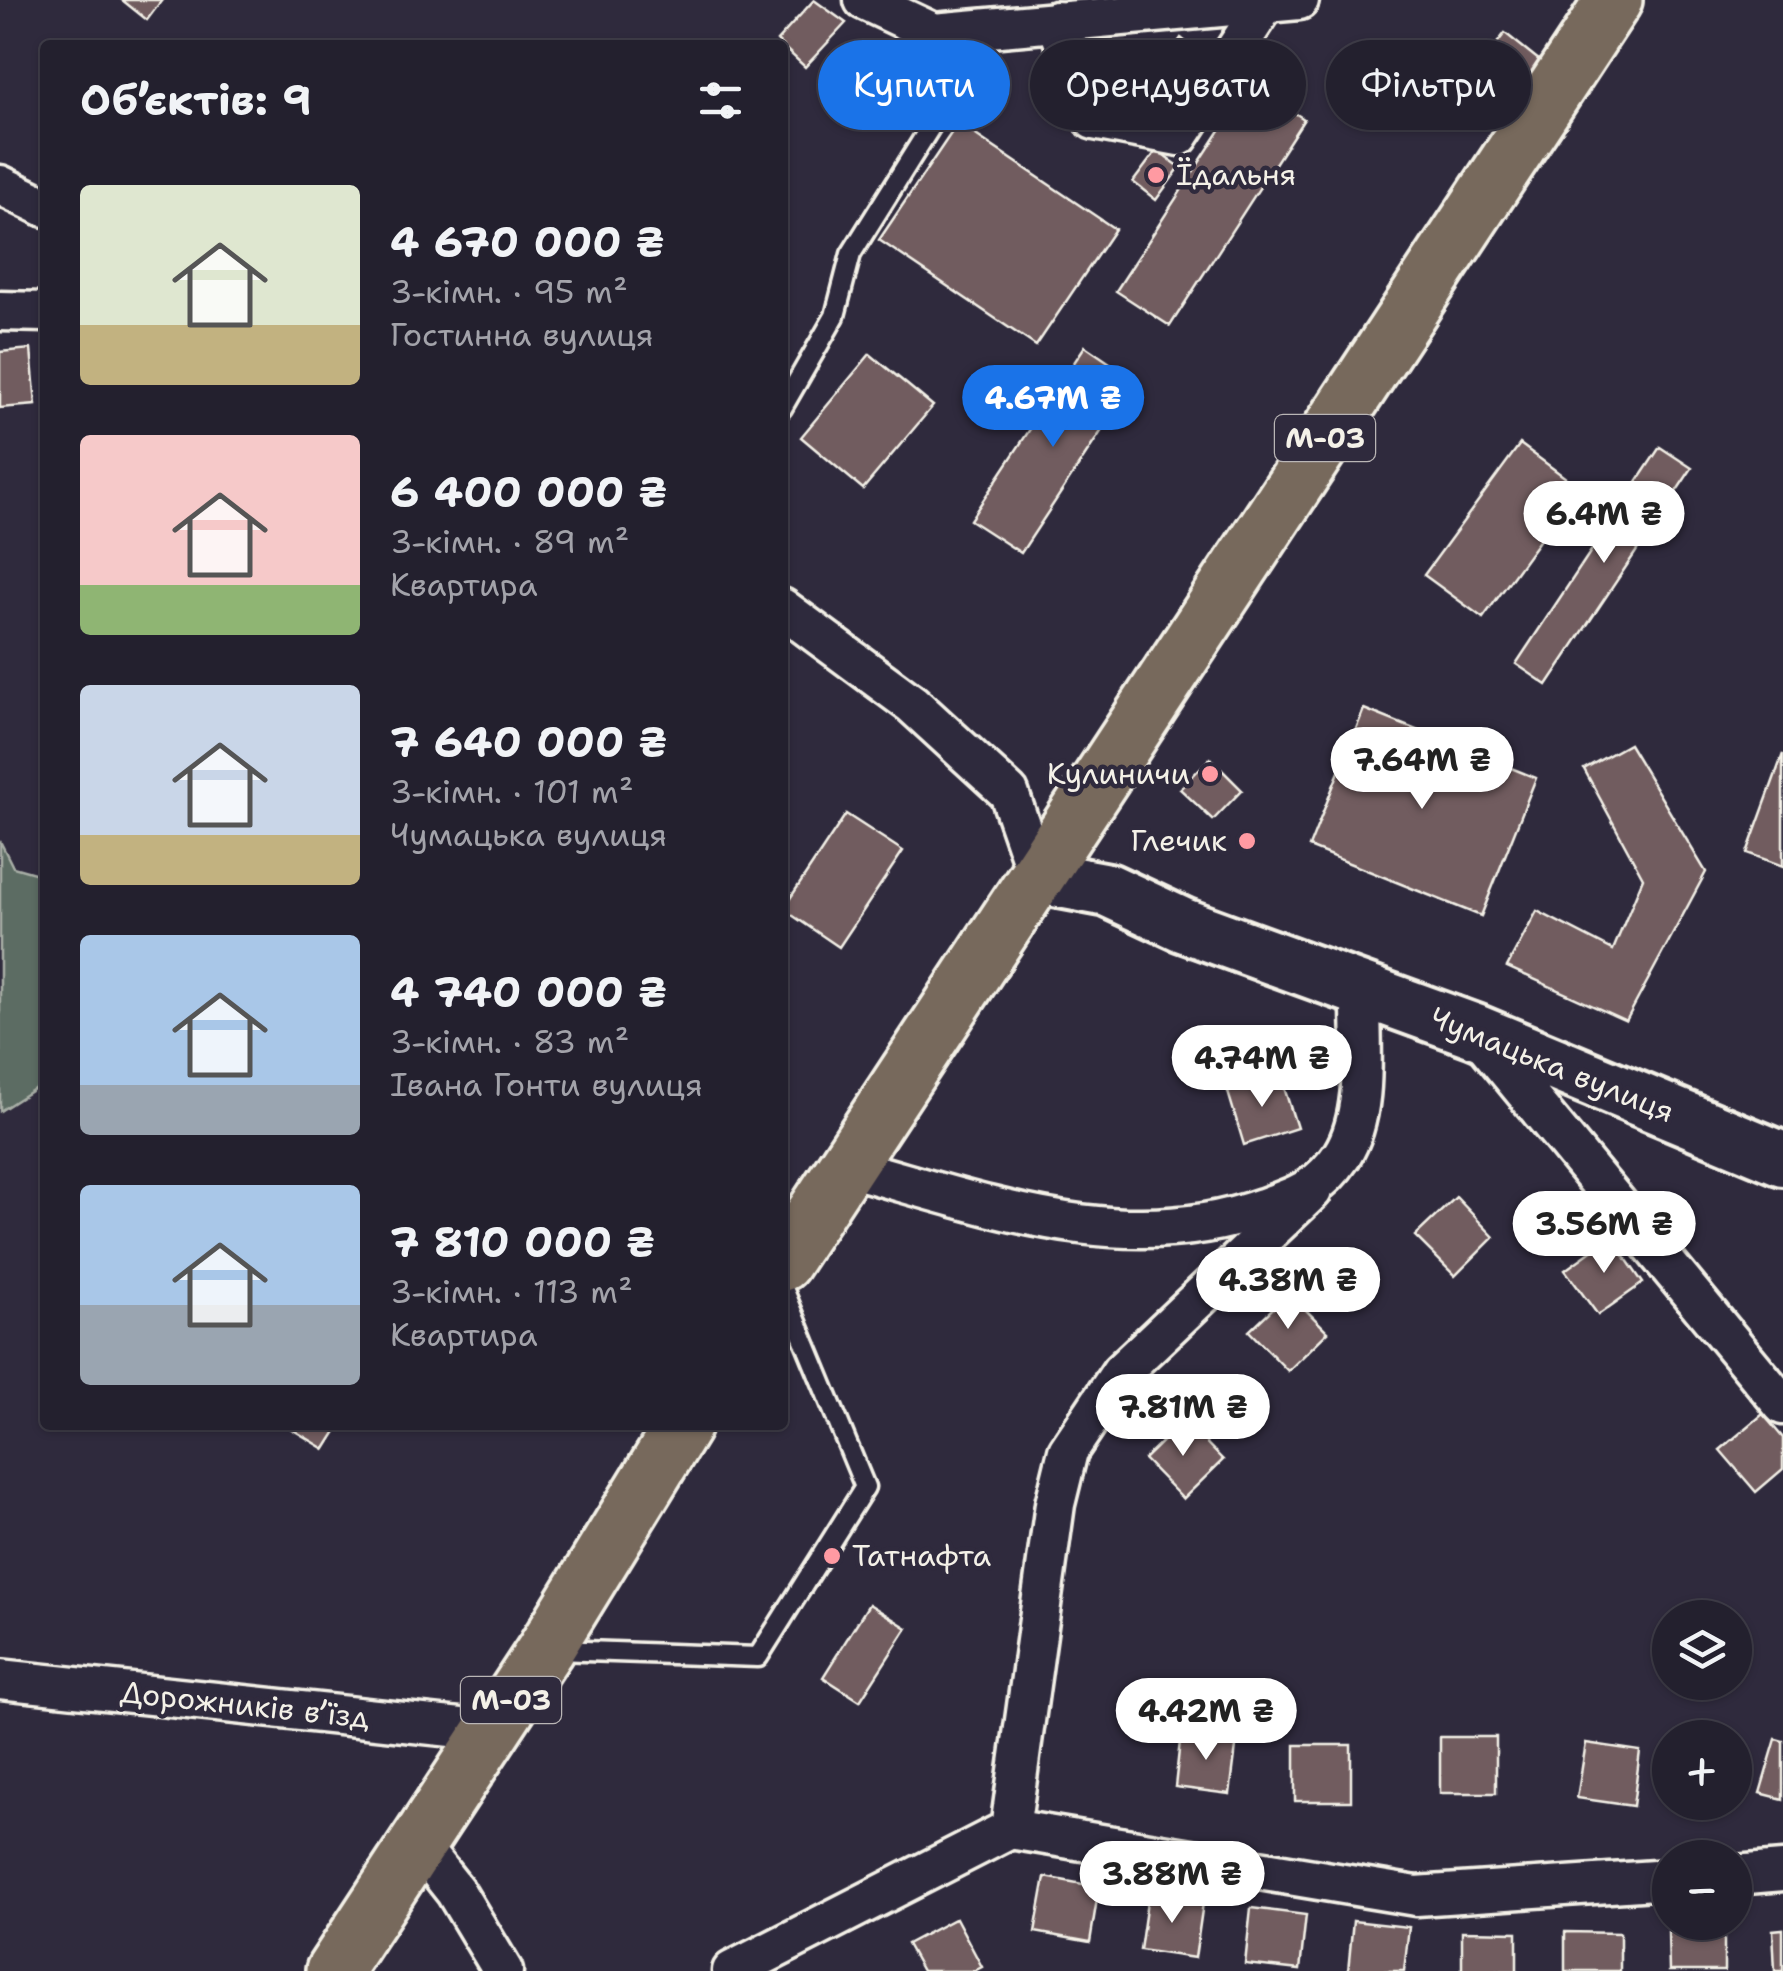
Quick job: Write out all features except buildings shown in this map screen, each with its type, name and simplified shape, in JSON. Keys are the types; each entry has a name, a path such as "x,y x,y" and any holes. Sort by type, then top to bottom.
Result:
{"highway":[{"name":"М-03","path":"788,1255 1614,0"},
{"name":"М-03","path":"334,1971 545,1650 680,1430"}],"street":[{"path":"864,0 934,32 1282,2"},
{"path":"1056,22 1094,120 1179,136 1282,2"},
{"path":"0,184 40,204"},
{"path":"0,311 40,312"},
{"path":"788,612 912,704 1009,793 1038,877"},
{"name":"Чумацька вулиця","path":"1038,877 1108,890 1183,925 1475,1031 1783,1159"},
{"path":"1010,1829 1056,1504 1068,1451 1120,1372 1312,1190 1344,1152 1359,1102 1362,991"},
{"path":"1475,1031 1783,1405"},
{"path":"848,1167 1045,1221 1148,1232 1225,1222 1312,1190"},
{"name":"Дорожників в’їзд","path":"0,1679 489,1732"},
{"path":"732,1971 1010,1829 1416,1896 1652,1880"},
{"path":"417,1844 455,1891 503,1971"},
{"path":"1752,1874 1783,1872"}],"lane":[{"path":"788,398 835,316 851,254 993,27"},
{"path":"545,1650 758,1657 865,1486 788,1300"}],"green space":[{"path":"0,841 13,867 40,875 40,1085 0,1111"}],"place":[{"name":"Їдальня","path":"1156,175"},
{"name":"Кулиничи","path":"1210,774"},
{"name":"Глечик","path":"1247,841"},
{"name":"Татнафта","path":"832,1556"}]}
